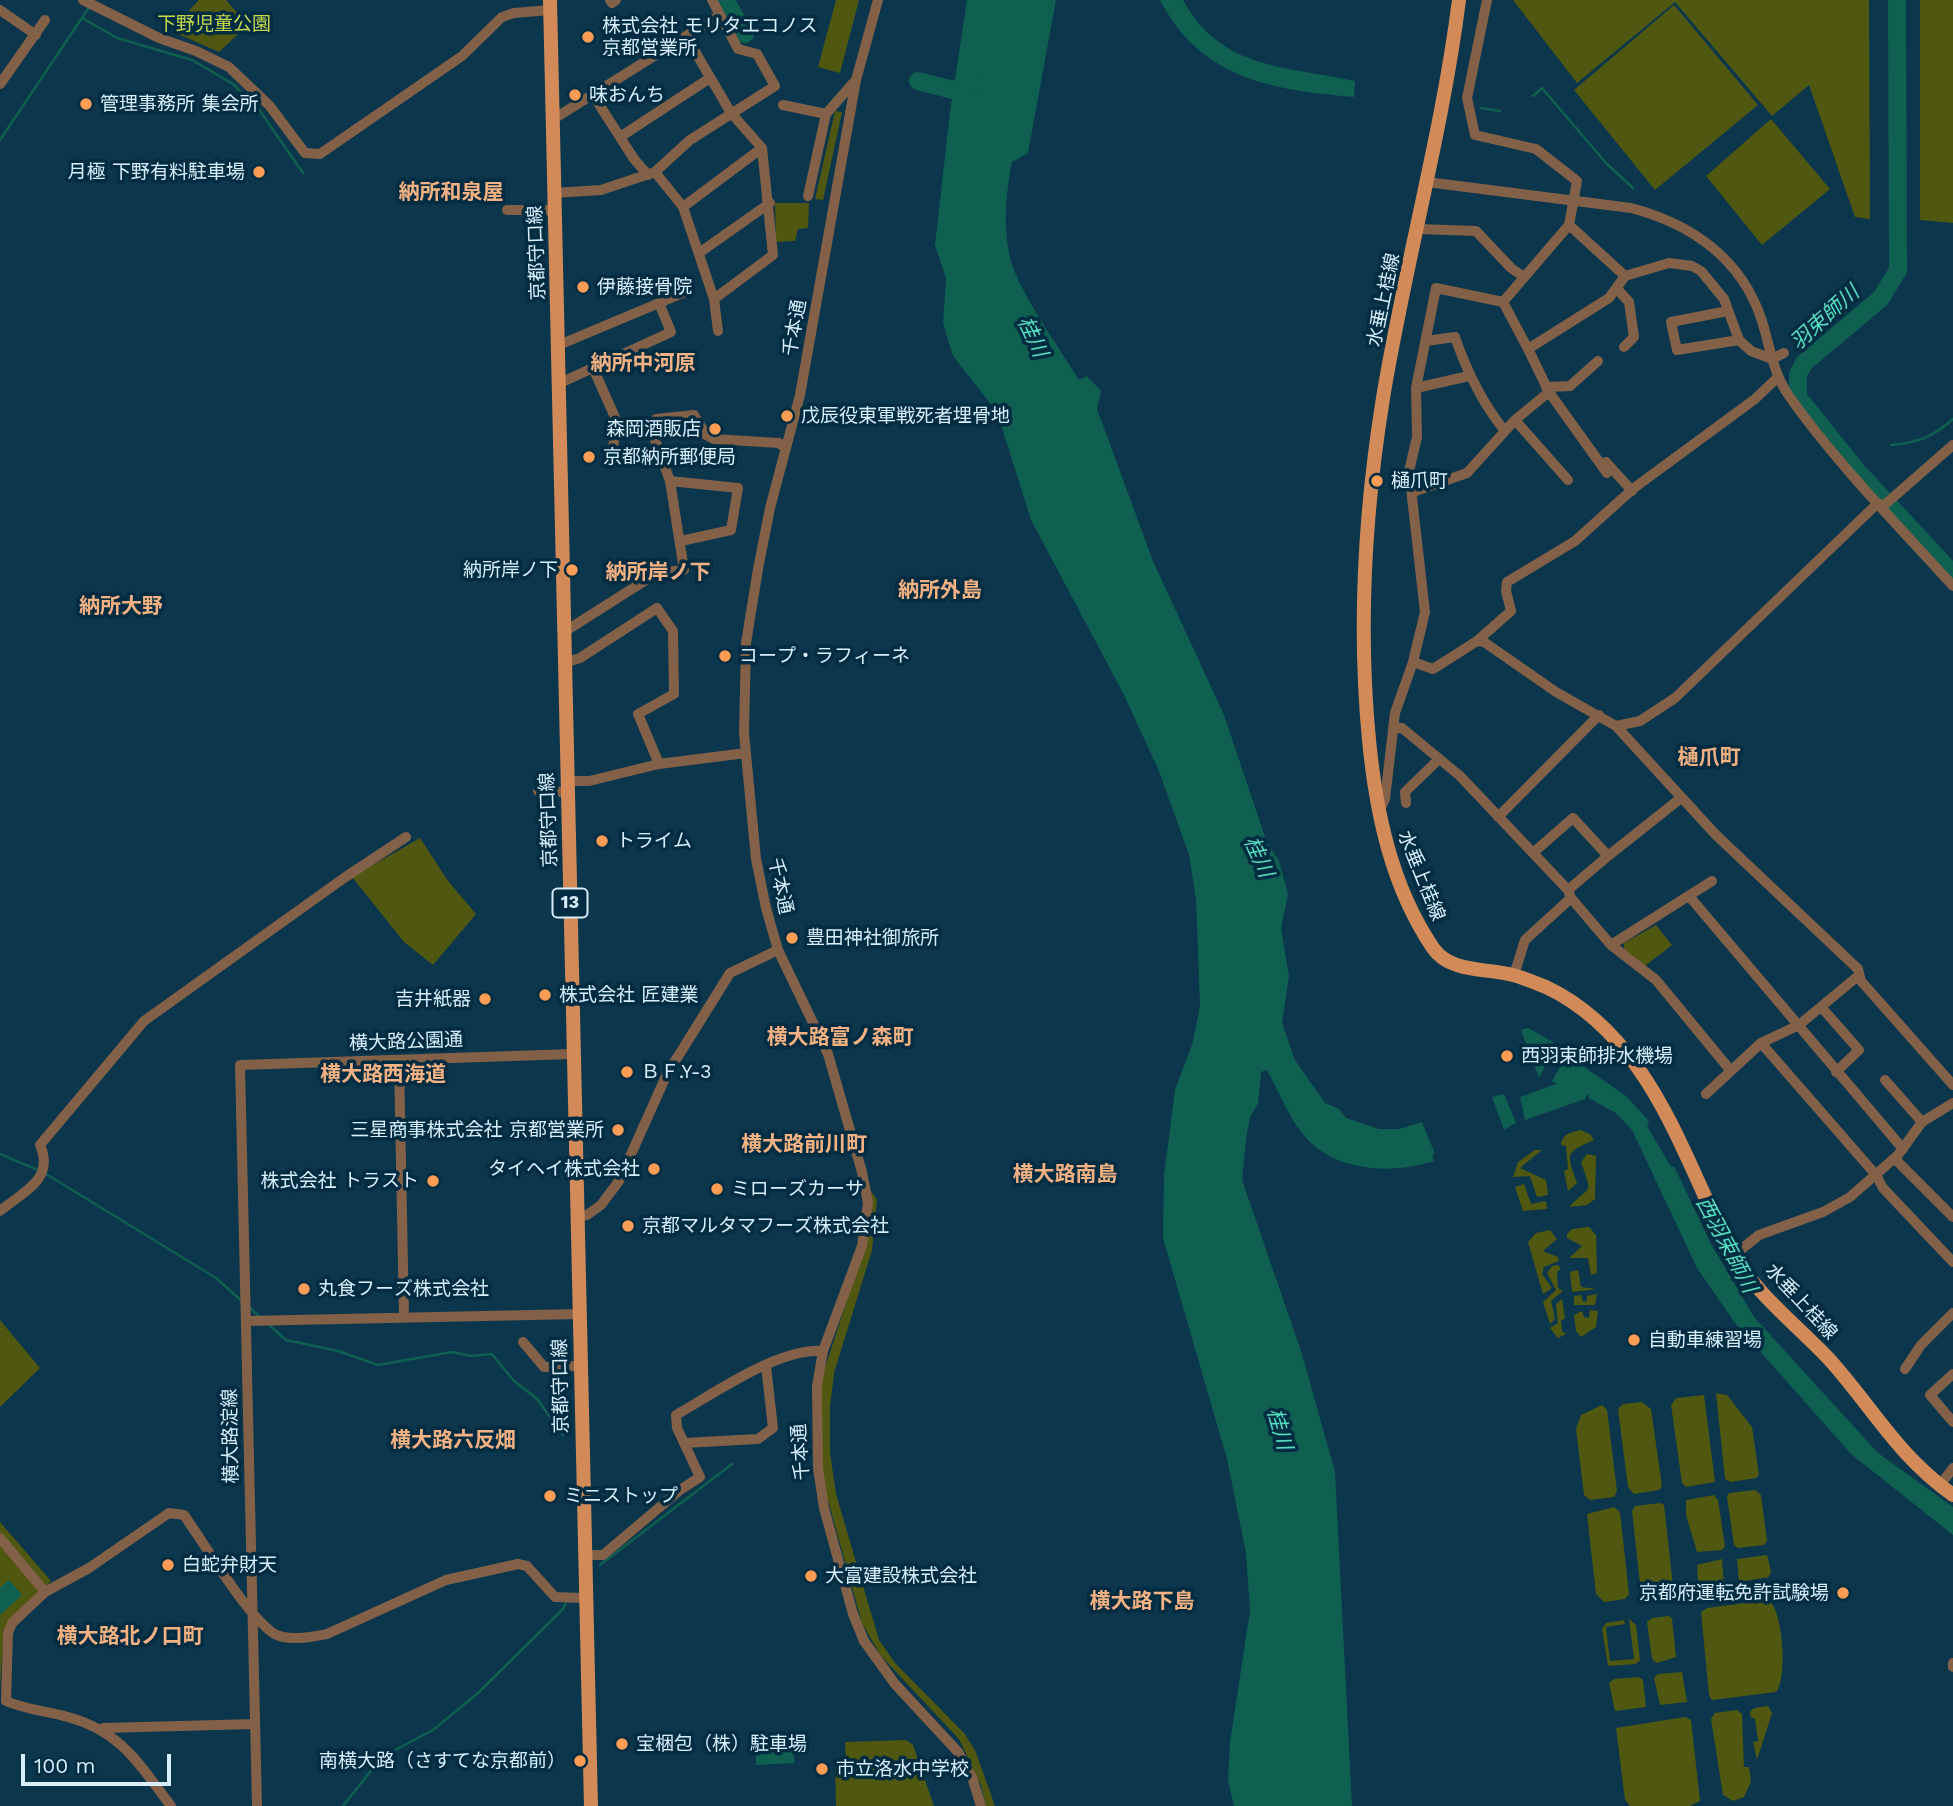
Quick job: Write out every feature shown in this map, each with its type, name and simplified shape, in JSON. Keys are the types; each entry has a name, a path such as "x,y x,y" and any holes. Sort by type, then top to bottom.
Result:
{"main road":[{"name":"水垂上桂線","path":"1459,0 1450,70 1384,395 1367,528 1365,694 1378,815 1398,875 1436,953 1452,964 1514,975 1548,988 1607,1029 1656,1095 1697,1173 1734,1255 1757,1285 1832,1363 1897,1446 1953,1495"},
{"name":"京都守口線","path":"550,5 584,1555 580,1598 590,1806"}],"street":[{"path":"610,0 612,3 616,0"},
{"path":"554,192 601,190 652,174 690,140 775,86 757,54 738,49 712,0"},
{"name":"千本通","path":"878,0 856,80 832,204 813,330 800,395 770,508 746,643 746,753 756,859 778,950 828,1054 863,1172 868,1203 862,1246 823,1351 817,1386 818,1468 824,1508 853,1614 864,1641 879,1665 958,1752 972,1777 981,1806"},
{"path":"1487,0 1467,97 1475,135 1536,149 1577,181 1576,199 1569,225 1503,302"},
{"path":"85,1 229,68 269,104 304,153 310,155 320,154 463,56 502,17 550,5"},
{"path":"0,10 36,35"},
{"path":"552,120 720,15"},
{"path":"2,76 46,20"},
{"path":"687,36 731,113 762,148 770,203 774,255 714,299"},
{"path":"620,137 710,78"},
{"path":"808,196 826,114 856,80"},
{"path":"593,95 620,137 683,206 714,299 718,331"},
{"path":"783,105 826,114"},
{"path":"683,206 762,148"},
{"path":"1427,182 1576,199 1663,216 1690,231 1724,256 1743,278 1753,295 1778,377 1823,443 1953,586"},
{"path":"699,253 770,203"},
{"path":"508,210 555,210"},
{"path":"1569,225 1625,276"},
{"path":"1418,229 1476,231 1511,268 1524,277"},
{"path":"1528,349 1618,290 1625,276 1669,263 1692,266 1701,271 1724,299 1739,340 1751,351 1772,359 1784,353"},
{"path":"1378,815 1385,799 1393,728 1413,663 1425,600 1409,471 1417,437 1416,388 1436,288 1503,302"},
{"path":"1618,290 1629,302 1634,337 1624,347"},
{"path":"559,345 683,293"},
{"path":"1503,302 1547,390 1607,473"},
{"path":"558,384 671,332 659,303"},
{"path":"1728,311 1671,322 1677,350 1739,340"},
{"path":"1426,341 1455,337 1469,376 1504,430"},
{"path":"1413,492 1466,473 1504,430 1547,390 1570,386 1598,361"},
{"path":"593,368 618,424 613,446"},
{"path":"1416,388 1469,376"},
{"path":"1413,663 1433,669 1477,641 1511,611 1506,592 1507,582 1575,541 1632,491 1755,399 1778,377"},
{"path":"564,632 657,572 684,570 670,481 651,429 656,419 694,415 706,435 714,439 779,443 785,447"},
{"path":"1515,420 1568,480"},
{"path":"1576,430 1584,433 1632,491"},
{"path":"1616,726 1640,721 1675,698 1880,505 1953,445"},
{"path":"670,481 738,488 731,530 681,541"},
{"path":"564,663 580,658 657,608 673,631 674,694 638,714 659,764"},
{"path":"1477,641 1484,642 1556,692 1616,726 1681,798 1858,969 1858,976 1953,1085"},
{"path":"1498,817 1599,715"},
{"path":"1393,728 1402,728 1439,759 1534,852 1611,945 1656,980 1731,1071"},
{"path":"538,791 659,764 746,753"},
{"path":"1406,803 1405,792 1439,759"},
{"path":"1514,975 1525,940 1608,856 1681,798"},
{"path":"1534,852 1573,818 1608,856"},
{"path":"0,1211 44,1173 40,1145 145,1021 344,878 406,837"},
{"path":"1611,945 1712,881"},
{"path":"1689,896 1903,1149"},
{"path":"577,1217 587,1215 601,1205 619,1181 667,1074 730,973 778,950"},
{"path":"1706,1094 1761,1043 1798,1025 1858,976"},
{"path":"1822,1008 1859,1050 1836,1072"},
{"path":"1761,1043 1876,1175 1883,1188 1953,1262"},
{"name":"横大路公園通","path":"240,1065 573,1054"},
{"path":"399,1060 404,1317"},
{"name":"横大路淀線","path":"240,1065 257,1806"},
{"path":"1885,1080 1922,1122"},
{"path":"1734,1255 1759,1235 1823,1212 1850,1197 1895,1158 1922,1122 1953,1103"},
{"path":"1895,1158 1953,1217"},
{"path":"1905,1369 1921,1345 1953,1313"},
{"path":"246,1321 579,1314"},
{"path":"523,1342 544,1367 580,1366"},
{"path":"584,1555 603,1555 680,1490 700,1477 684,1443 676,1415 766,1366 809,1350 823,1351"},
{"path":"684,1443 758,1439 773,1428 766,1366"},
{"path":"1953,1374 1930,1395 1953,1422"},
{"path":"1940,1485 1953,1468"},
{"path":"171,1806 127,1748 100,1728 65,1716 26,1710 6,1701 8,1633 12,1623 45,1592 89,1568 169,1513 184,1515 252,1610 274,1634 307,1638 327,1634 446,1580 518,1564 527,1566 555,1597 580,1598"},
{"path":"0,1538 45,1592"},
{"path":"100,1728 255,1724"}],"green space":[{"name":"下野児童公園","path":"199,0 226,0 248,25 219,52 176,33 176,24"},
{"path":"836,0 859,0 840,73 818,67"},
{"path":"1513,0 1869,0 1870,219 1855,217 1809,85 1772,116 1675,2 1577,83"},
{"path":"1920,0 1953,0 1953,223 1920,220"},
{"path":"1674,5 1758,105 1655,190 1574,90"},
{"path":"835,111 842,112 823,200 815,199"},
{"path":"1771,119 1830,189 1762,245 1706,176"},
{"path":"775,203 809,203 808,228 798,229 795,241 776,242"},
{"path":"420,838 448,881 476,914 433,965 404,942 352,877"},
{"path":"1656,925 1672,945 1645,966 1624,950 1624,943"},
{"path":"1580,1130 1590,1134 1594,1140 1570,1155 1577,1183 1568,1191 1564,1171 1568,1169 1566,1146 1561,1145 1567,1134"},
{"path":"1535,1150 1542,1150 1520,1168 1546,1180 1548,1195 1537,1197 1530,1176 1513,1177 1518,1162"},
{"path":"1587,1154 1596,1156 1595,1199 1587,1205 1569,1207 1588,1189 1581,1162"},
{"path":"1524,1184 1531,1204 1546,1201 1547,1209 1523,1211 1515,1187"},
{"path":"869,1188 877,1200 872,1250 834,1373 830,1407 830,1453 836,1494 879,1640 895,1663 964,1733 975,1750 995,1806 986,1806 981,1785 959,1739 881,1656 862,1623 826,1493 820,1455 820,1383 864,1248"},
{"path":"1589,1227 1596,1235 1597,1273 1591,1275 1588,1258 1569,1258 1582,1246 1567,1238 1572,1229"},
{"path":"1550,1230 1557,1239 1543,1251 1558,1257 1559,1261 1544,1267 1542,1274 1552,1288 1543,1294 1528,1242 1536,1233"},
{"path":"1558,1265 1561,1269 1557,1272 1558,1288 1563,1291 1551,1301 1555,1319 1550,1324 1543,1302 1556,1290 1547,1273 1552,1266"},
{"path":"1578,1270 1581,1287 1597,1289 1572,1292 1570,1272"},
{"path":"1597,1294 1595,1305 1574,1305 1574,1296 1581,1295 1583,1302 1587,1301 1587,1296"},
{"path":"1562,1299 1565,1319 1561,1320 1562,1331 1566,1334 1558,1338 1550,1328 1558,1323 1556,1304"},
{"path":"1590,1310 1598,1311 1596,1327 1581,1337 1576,1331 1574,1315 1582,1311 1584,1317 1589,1318"},
{"path":"0,1320 40,1368 0,1407"},
{"path":"1716,1393 1727,1395 1752,1427 1759,1475 1756,1478 1731,1482 1725,1479"},
{"path":"1704,1395 1715,1482 1686,1487 1682,1483 1671,1405 1676,1398"},
{"path":"1642,1402 1651,1409 1662,1486 1659,1490 1634,1494 1628,1487 1618,1409 1623,1404"},
{"path":"1602,1405 1607,1410 1617,1491 1614,1497 1590,1500 1584,1495 1576,1429 1581,1415"},
{"path":"1755,1490 1761,1495 1767,1541 1764,1545 1738,1548 1734,1545 1727,1497 1729,1493"},
{"path":"1714,1495 1718,1500 1725,1546 1722,1550 1697,1552 1686,1515 1686,1500"},
{"path":"1660,1503 1664,1505 1673,1585 1667,1594 1646,1597 1641,1592 1632,1511 1635,1506"},
{"path":"1614,1507 1620,1512 1629,1594 1625,1599 1604,1602 1596,1594 1587,1514"},
{"path":"0,1522 51,1581 4,1629 0,1688"},
{"path":"1767,1555 1771,1571 1769,1577 1739,1582 1737,1559"},
{"path":"1722,1559 1724,1586 1704,1588 1698,1580 1697,1565"},
{"path":"1768,1600 1773,1606 1780,1629 1783,1659 1780,1685 1776,1692 1712,1700 1709,1695 1701,1612 1707,1608"},
{"path":"1669,1616 1672,1619 1676,1657 1657,1663 1652,1659 1647,1622 1652,1618"},
{"path":"1629,1619 1636,1625 1640,1660 1636,1664 1608,1666 1602,1629 1606,1623 1624,1620 1625,1624 1606,1627 1610,1661 1634,1659"},
{"path":"1682,1672 1687,1702 1660,1705 1654,1678 1658,1674"},
{"path":"1639,1677 1643,1680 1646,1707 1615,1711 1609,1683 1614,1679"},
{"path":"1768,1706 1772,1713 1757,1760 1753,1742 1758,1741 1755,1718 1751,1718 1750,1712 1754,1708"},
{"path":"1737,1710 1742,1714 1744,1767 1749,1767 1751,1782 1744,1797 1733,1801 1723,1795 1711,1719 1715,1713"},
{"path":"1685,1717 1691,1720 1700,1801 1690,1806 1630,1806 1625,1800 1616,1728"},
{"path":"906,1740 913,1745 934,1806 836,1806 835,1762 846,1761 845,1742"}],"water":[{"name":"桂川","path":"967,0 1056,0 1028,153 1012,162 1006,208 1009,253 1029,300 1079,380 1087,376 1101,391 1097,409 1153,561 1224,715 1267,843 1279,861 1288,894 1281,928 1289,976 1282,1023 1295,1060 1325,1103 1339,1109 1346,1118 1379,1129 1399,1129 1422,1122 1435,1154 1432,1156 1434,1161 1381,1169 1346,1163 1329,1156 1302,1133 1267,1070 1261,1072 1258,1104 1250,1117 1246,1139 1242,1180 1302,1354 1335,1472 1352,1806 1234,1806 1228,1781 1230,1742 1250,1611 1246,1553 1227,1459 1163,1238 1164,1175 1175,1090 1193,1042 1200,1005 1196,899 1189,855 1159,771 1123,693 1031,520 997,412 953,356 943,323 946,278 935,245 950,112"},
{"path":"1160,0 1183,0 1198,23 1216,40 1257,61 1355,81 1354,97 1267,84 1218,64 1196,48 1177,27"},
{"path":"1528,1028 1553,1042 1555,1047 1539,1078 1521,1030"},
{"path":"1567,1055 1626,1096 1649,1121 1647,1126 1671,1167 1674,1166 1711,1244 1754,1317 1878,1453 1953,1507 1953,1535 1851,1454 1735,1323 1697,1268 1632,1130 1616,1113 1589,1098 1588,1093 1585,1099 1525,1120 1520,1097 1556,1084 1552,1081"},
{"path":"1504,1094 1516,1123 1504,1130 1492,1097"},
{"path":"9,1580 22,1595 0,1615 0,1588"},
{"path":"794,1745 794,1763 756,1765 755,1746"}],"waterway":[{"path":"725,0 745,34"},
{"name":"羽束師川","path":"1897,0 1898,270 1881,298 1804,363 1798,375 1798,397 1858,472 1953,574"},
{"path":"0,140 90,6"},
{"path":"82,18 117,38 192,60 233,84 260,111 303,173"},
{"path":"918,81 953,90 976,82"},
{"path":"1533,96 1542,88 1606,163 1633,188"},
{"path":"1481,108 1500,111"},
{"path":"1891,445 1924,438 1953,419"},
{"path":"0,1154 40,1171"},
{"path":"46,1174 216,1278 243,1302"},
{"path":"250,1308 261,1318"},
{"path":"269,1325 286,1340 338,1351 378,1365 452,1352 471,1356 492,1354 513,1380 537,1399 563,1435"},
{"path":"600,1565 732,1464"},
{"path":"343,1806 374,1767 397,1749 433,1730 478,1693 563,1609 567,1600"}],"place":[{"name":"株式会社 モリタエコノス 京都営業所","path":"588,37"},
{"name":"味おんち","path":"575,95"},
{"name":"管理事務所 集会所","path":"86,104"},
{"name":"月極 下野有料駐車場","path":"259,172"},
{"name":"伊藤接骨院","path":"583,287"},
{"name":"戊辰役東軍戦死者埋骨地","path":"787,416"},
{"name":"森岡酒販店","path":"715,429"},
{"name":"京都納所郵便局","path":"589,457"},
{"name":"樋爪町","path":"1377,481"},
{"name":"納所岸ノ下","path":"572,570"},
{"name":"コープ・ラフィーネ","path":"725,656"},
{"name":"トライム","path":"602,841"},
{"name":"豊田神社御旅所","path":"792,938"},
{"name":"株式会社 匠建業","path":"545,995"},
{"name":"吉井紙器","path":"485,999"},
{"name":"西羽束師排水機場","path":"1507,1056"},
{"name":"ＢＦ.Y-3","path":"627,1072"},
{"name":"三星商事株式会社 京都営業所","path":"618,1130"},
{"name":"タイヘイ株式会社","path":"654,1169"},
{"name":"株式会社 トラスト","path":"433,1181"},
{"name":"ミローズカーサ","path":"717,1189"},
{"name":"京都マルタマフーズ株式会社","path":"628,1226"},
{"name":"丸食フーズ株式会社","path":"304,1289"},
{"name":"自動車練習場","path":"1634,1340"},
{"name":"ミニストップ","path":"550,1496"},
{"name":"白蛇弁財天","path":"168,1565"},
{"name":"大富建設株式会社","path":"811,1576"},
{"name":"京都府運転免許試験場","path":"1843,1593"},
{"name":"宝梱包（株）駐車場","path":"622,1744"},
{"name":"南横大路（さすてな京都前）","path":"580,1761"},
{"name":"市立洛水中学校","path":"822,1769"}],"district":[{"name":"納所和泉屋","path":"451,193"},
{"name":"納所中河原","path":"643,364"},
{"name":"納所岸ノ下","path":"658,573"},
{"name":"納所外島","path":"940,591"},
{"name":"納所大野","path":"121,607"},
{"name":"樋爪町","path":"1709,758"},
{"name":"横大路富ノ森町","path":"840,1038"},
{"name":"横大路西海道","path":"383,1075"},
{"name":"横大路前川町","path":"804,1145"},
{"name":"横大路南島","path":"1065,1175"},
{"name":"横大路六反畑","path":"453,1441"},
{"name":"横大路下島","path":"1142,1602"},
{"name":"横大路北ノ口町","path":"130,1637"}],"water label":[{"name":"西羽束師川","path":"1726,1245"}]}
